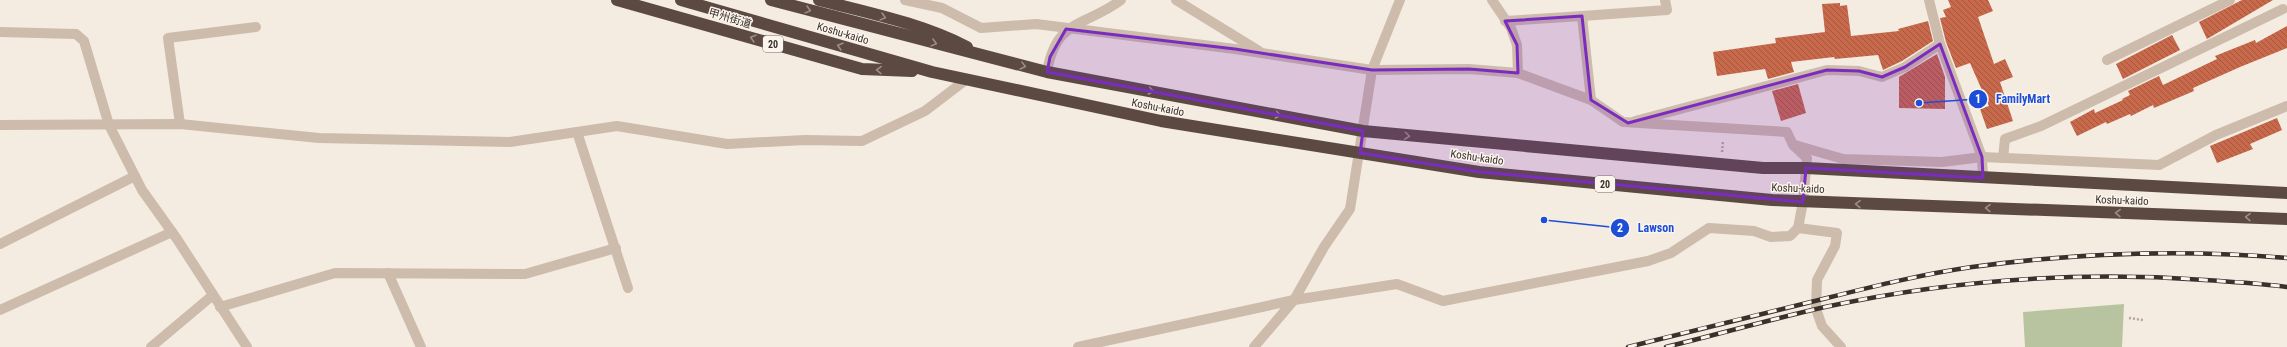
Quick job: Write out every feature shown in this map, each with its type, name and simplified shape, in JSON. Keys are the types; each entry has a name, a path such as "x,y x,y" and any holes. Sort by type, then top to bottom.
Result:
{"highway":[{"name":"甲州街道","path":"617,0 862,69 932,72"},
{"name":"Koshu-kaido","path":"680,0 932,72 1161,121 1479,172 1803,202 2287,219"},
{"name":"Koshu-kaido","path":"771,0 1047,72 1363,131 1763,168 1806,168 2287,193"},
{"path":"819,0 918,26 944,35 985,57"}],"street":[{"path":"905,0 942,8 981,28 1036,24 1372,70 1469,69 1518,73 1591,100 1623,122 1787,132 1793,145 1807,158 1803,202 1798,228 1790,236 1771,237 1754,231 1709,228 1671,253 1648,261 1443,301 1397,284 1294,300 1078,347"},
{"path":"1047,72 1054,47 1066,29 1083,22 1121,0"},
{"path":"1254,347 1294,300 1324,247 1350,209 1372,70 1400,0"},
{"path":"1492,0 1505,21 1512,28 1517,45 1518,73"},
{"path":"1505,21 1666,10 1665,0"},
{"path":"1929,0 1940,44 1982,157 1983,178"},
{"path":"2107,60 2230,0"},
{"path":"1181,1 1263,54"},
{"path":"2004,158 2005,139 2041,126 2283,9"},
{"path":"1582,16 1591,100"},
{"path":"180,124 168,38 256,27"},
{"path":"0,32 76,34 84,41 90,55 109,125 142,190 172,232 247,347"},
{"path":"1628,123 1827,70 1859,71 1882,77 1905,67 1940,44"},
{"path":"0,125 180,124 319,138 510,142 617,126 727,144 805,140 862,141 925,111 967,79"},
{"path":"1793,145 1843,159 1942,162 1982,157 2159,165 2216,135 2287,106"},
{"path":"577,132 628,288"},
{"path":"0,244 135,176"},
{"path":"1798,228 1837,233 1835,246 1817,280 1816,309 1822,326 1841,347"},
{"path":"0,310 172,232"},
{"path":"220,307 335,273 525,274 616,248"},
{"path":"388,273 421,347"},
{"path":"151,347 213,295"}],"path":[{"path":"2129,318 2143,320"}],"highlighted area":[{"path":"1582,16 1591,100 1628,123 1827,70 1859,71 1882,77 1905,67 1940,44 1982,157 1983,178 1806,168 1803,202 1479,172 1360,153 1363,131 1047,72 1050,57 1066,29 1235,49 1372,70 1469,69 1518,73 1517,45 1505,21"}],"green space":[{"path":"2124,304 2122,347 2025,347 2023,312"}],"building":[{"path":"1948,0 1988,0 1993,11 1978,17 1994,64 2005,59 2013,77 2000,82 2013,121 1987,129 1980,109 1989,106 1970,63 1956,68 1946,42 1940,18 1946,17 1943,10 1951,7"},
{"path":"2242,0 2273,0 2207,39 2199,22"},
{"path":"1840,3 1840,6 1847,5 1851,36 1899,31 1898,29 1928,21 1933,41 1902,61 1883,70 1878,55 1835,59 1834,57 1791,62 1794,72 1768,79 1765,69 1717,76 1713,52 1776,43 1775,38 1825,32 1822,4"},
{"path":"2287,26 2287,48 2193,88 2194,91 2154,108 2153,105 2131,116 2130,114 2107,124 2106,122 2077,136 2070,122 2094,109 2095,113 2123,100 2122,99 2130,95 2128,91 2159,76 2163,85 2217,59 2215,56 2255,40 2256,43"},
{"path":"2172,35 2180,50 2123,79 2116,64"},
{"path":"1937,54 1945,77 1945,109 1899,108 1899,77"},
{"path":"1798,84 1806,113 1781,121 1772,91"},
{"path":"2277,118 2282,130 2250,144 2253,149 2217,163 2210,146"}],"railway":[{"path":"1628,347 1881,285 1935,273 1972,267 2050,258 2129,254 2169,253 2248,255 2287,258"},
{"path":"1666,347 1825,307 1919,290 1967,284 2062,277 2157,277 2287,287"}],"place":[{"name":"FamilyMart","path":"1919,103"},
{"name":"Lawson","path":"1544,220"}]}
